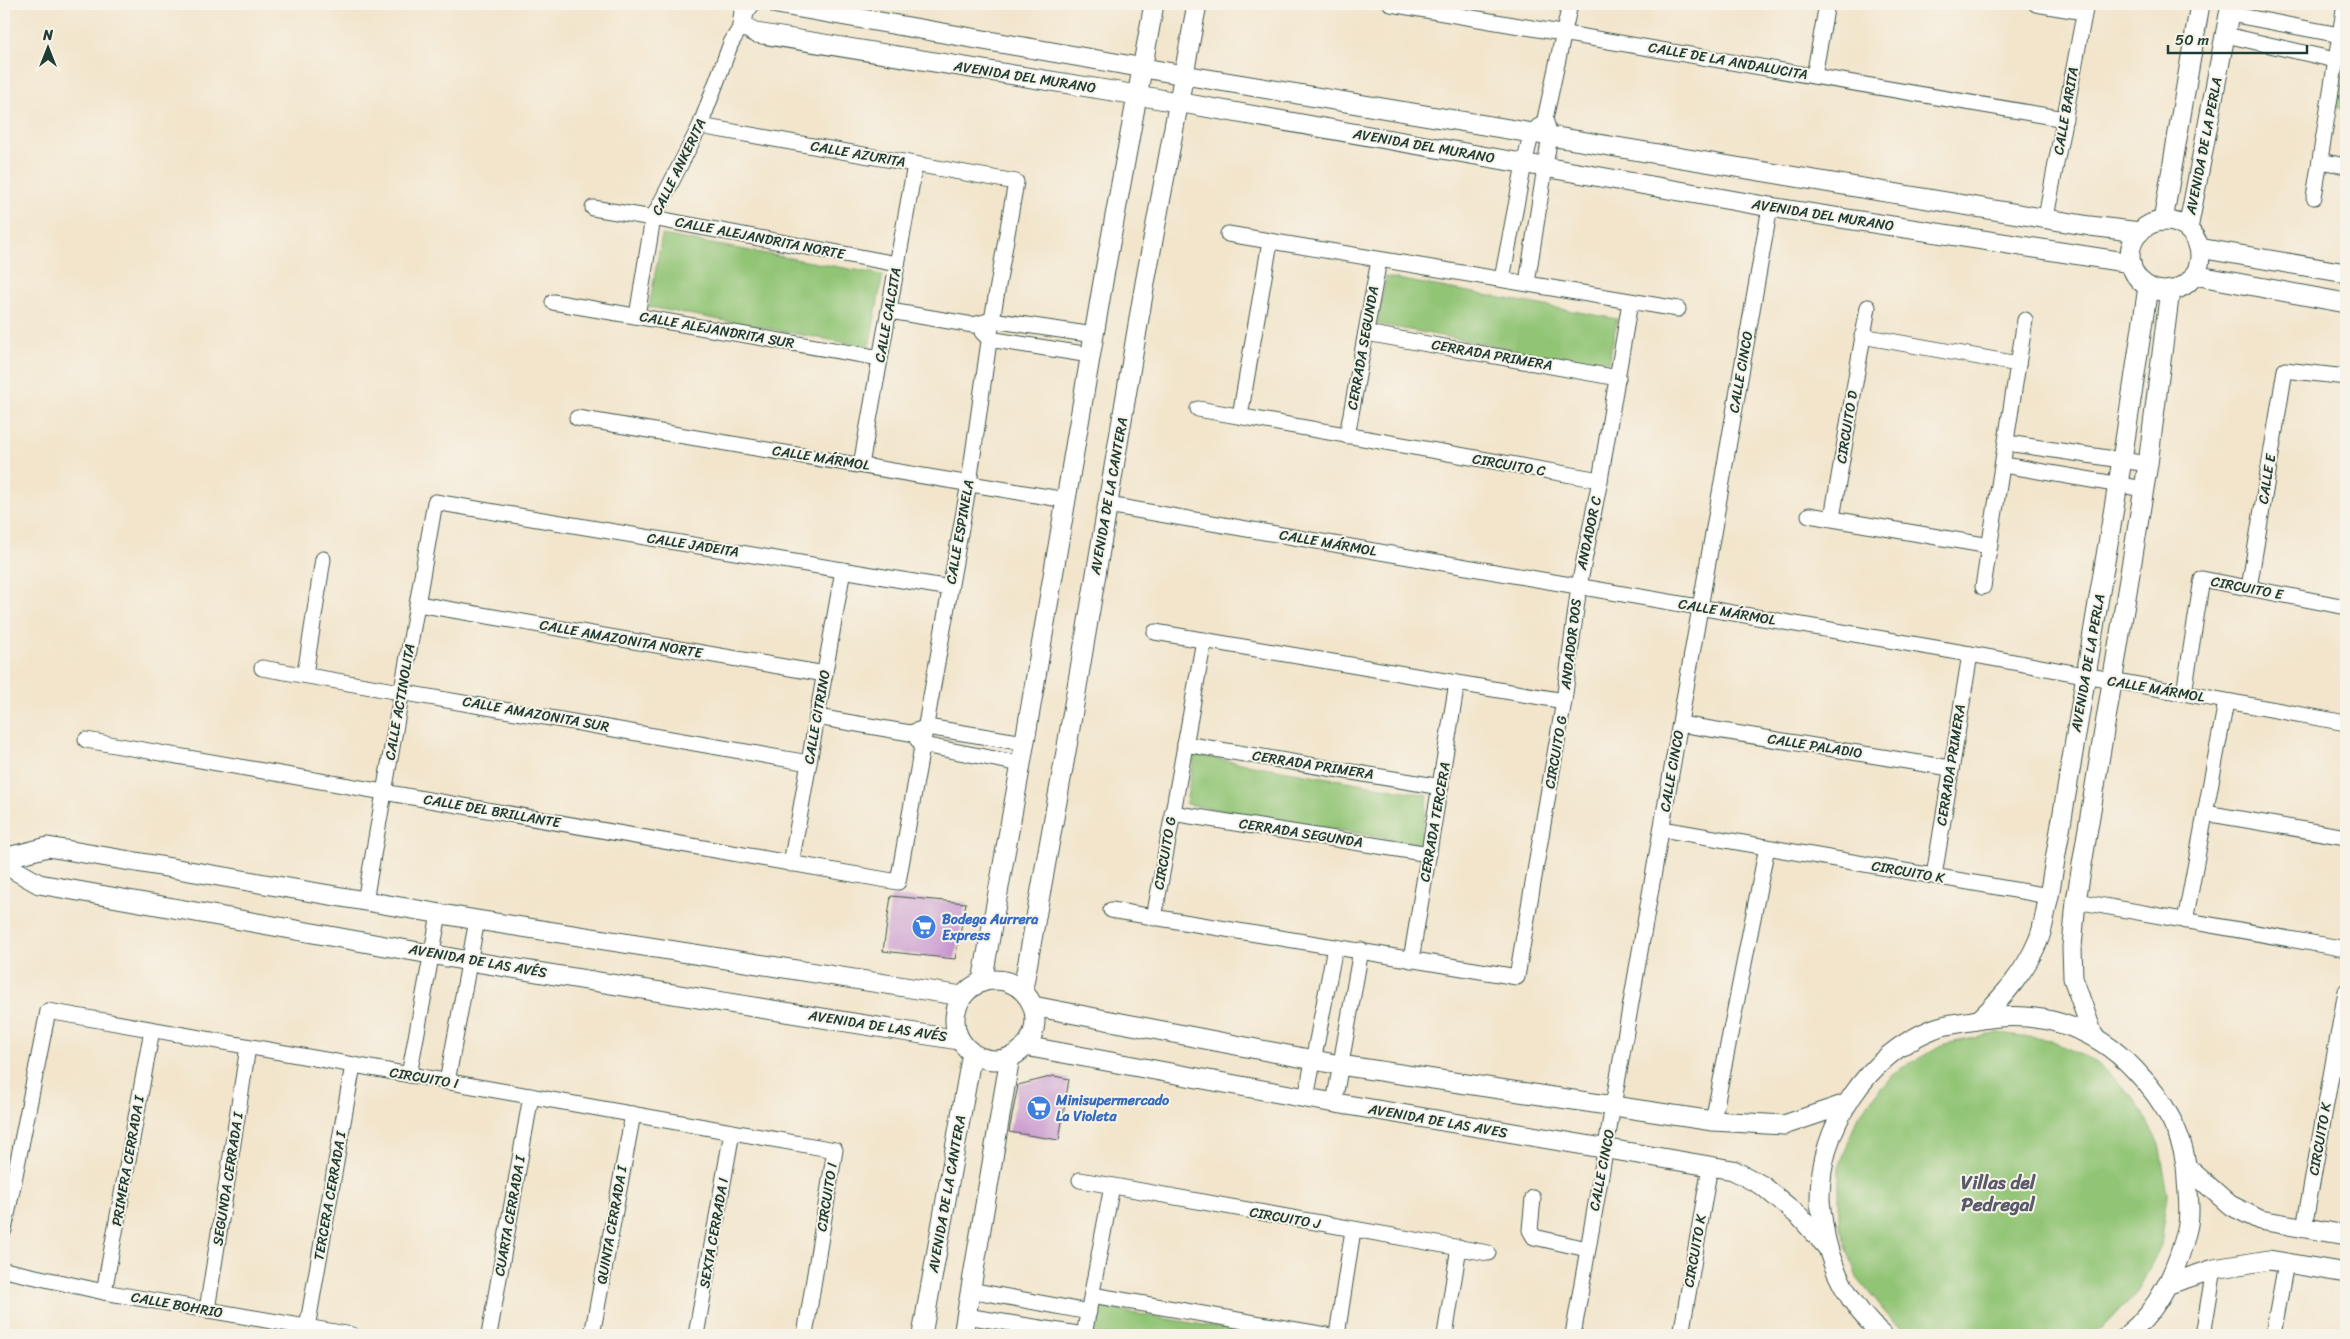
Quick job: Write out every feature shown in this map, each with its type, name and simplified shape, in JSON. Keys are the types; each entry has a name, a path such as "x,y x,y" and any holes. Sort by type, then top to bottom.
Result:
{"street":[{"path":"742,25 744,12 750,4"},
{"name":"AVENIDA DEL MURANO","path":"777,4 1184,75 1542,129 2090,226 2140,232"},
{"path":"982,982 1025,743 1090,355 1154,4"},
{"name":"AVENIDA DE LA CANTERA","path":"1023,989 1066,756 1108,505 1197,4"},
{"name":"CALLE DE LA ANDALUCITA","path":"1391,4 2065,119"},
{"path":"1502,280 1524,164 1542,129 1570,4"},
{"path":"1814,76 1826,4"},
{"path":"2036,4 2085,8"},
{"name":"AVENIDA DE LA PERLA","path":"2163,221 2200,4"},
{"path":"2314,197 2335,60 2346,4"},
{"name":"CALLE BARITA","path":"2046,217 2085,8"},
{"path":"2230,9 2340,34"},
{"name":"AVENIDA DE LA PERLA","path":"2188,229 2230,9"},
{"name":"AVENIDA DEL MURANO","path":"742,25 756,33 1137,95 1770,207 2131,263"},
{"name":"CALLE ANKERITA","path":"637,316 653,218 700,126 732,43 742,25"},
{"path":"2226,35 2335,60"},
{"name":"CALLE AZURITA","path":"700,126 1016,182"},
{"path":"1526,284 1545,167 1542,129"},
{"path":"2320,161 2346,166"},
{"name":"CALLE CALCITA","path":"861,465 916,164"},
{"name":"CALLE ESPINELA","path":"898,882 969,483 989,339 1016,182"},
{"name":"CALLE CINCO","path":"1573,1335 1587,1249 1607,1150 1770,207"},
{"name":"CALLE ALEJANDRITA NORTE","path":"593,208 897,264"},
{"path":"2163,221 2176,223 2188,229 2195,238 2199,248 2200,262 2194,275 2188,282 2170,290 2159,290 2148,286 2137,277 2131,263 2131,246 2140,232 2150,224 2163,221"},
{"path":"1228,234 1678,309"},
{"path":"1240,416 1270,242"},
{"path":"2199,248 2346,273"},
{"name":"CERRADA SEGUNDA","path":"1347,436 1380,260"},
{"path":"2194,275 2346,303"},
{"name":"AVENIDA DE LA PERLA","path":"1980,1019 2005,995 2021,972 2038,940 2049,896 2122,460 2148,286"},
{"name":"AVENIDA DE LA PERLA","path":"2093,1035 2073,978 2072,947 2076,901 2148,464 2170,290"},
{"name":"CALLE ALEJANDRITA SUR","path":"553,302 880,358"},
{"path":"1600,480 1630,302"},
{"name":"CIRCUITO D","path":"1832,518 1868,307"},
{"path":"890,311 973,325 992,320 1094,335"},
{"path":"1983,587 2026,320"},
{"path":"973,325 989,339 1090,355"},
{"name":"CERRADA PRIMERA","path":"1366,333 1618,378"},
{"path":"1862,336 2018,364"},
{"name":"CALLE E","path":"2249,588 2285,370 2346,377"},
{"name":"CIRCUITO C","path":"1198,409 1600,480"},
{"name":"CALLE MÁRMOL","path":"577,418 1066,500"},
{"path":"2007,443 2148,464"},
{"path":"2004,465 2118,483 2144,489"},
{"name":"ANDADOR C","path":"1579,586 1600,480"},
{"name":"CALLE JADEITA","path":"435,502 950,588"},
{"name":"CALLE ACTINOLITA","path":"365,901 435,502"},
{"name":"CALLE MÁRMOL","path":"1108,505 1970,654 2346,723"},
{"path":"1809,515 1990,546"},
{"path":"305,674 323,560"},
{"name":"CALLE CITRINO","path":"791,864 843,570"},
{"name":"CIRCUITO E","path":"2184,693 2202,579 2346,607"},
{"name":"ANDADOR DOS","path":"1564,702 1579,586"},
{"name":"CALLE AMAZONITA NORTE","path":"418,604 825,674"},
{"name":"CIRCUITO G","path":"1111,910 1518,977 1564,702 1155,632"},
{"name":"CIRCUITO G","path":"1154,918 1204,640"},
{"name":"CERRADA PRIMERA","path":"1934,876 1970,654"},
{"name":"CALLE AMAZONITA SUR","path":"262,668 809,763"},
{"name":"CERRADA TERCERA","path":"1411,960 1457,683"},
{"path":"2185,921 2226,702"},
{"path":"817,716 910,733 926,727 1025,743"},
{"name":"CALLE PALADIO","path":"1680,724 1950,768"},
{"path":"910,733 923,745 1021,764"},
{"name":"CALLE DEL BRILLANTE","path":"86,740 898,882"},
{"name":"CERRADA PRIMERA","path":"1185,744 1441,787"},
{"name":"CERRADA SEGUNDA","path":"1172,813 1429,854"},
{"path":"2205,813 2346,837"},
{"name":"CIRCUITO K","path":"1662,829 2049,896"},
{"path":"4,858 48,847 439,914 962,996"},
{"path":"1713,1121 1767,847"},
{"name":"AVENIDA DE LAS AVÉS","path":"4,864 39,884 431,954 959,1040"},
{"path":"2076,901 2346,949"},
{"path":"409,1075 439,914"},
{"path":"447,1082 477,920"},
{"path":"1306,1098 1335,947"},
{"path":"1334,1103 1361,950"},
{"path":"963,1335 970,1290 1018,1052 1033,1034 1035,1020 1033,1006 1023,989 1009,982 995,980 982,982 971,987 962,996 954,1017 955,1029 959,1040 972,1053 984,1059 997,1060 1018,1052"},
{"name":"CIRCUITO K","path":"2304,1228 2346,991"},
{"path":"1033,1006 1340,1065 1713,1121 1784,1125 1846,1104"},
{"name":"CIRCUITO I","path":"4,1230 48,1011 835,1150 805,1335"},
{"path":"1883,1335 1868,1323 1842,1287 1826,1246 1820,1198 1827,1149 1846,1104 1870,1073 1900,1048 1934,1029 1980,1019 2011,1015 2050,1020 2093,1035 2124,1058 2153,1089 2175,1126 2187,1167 2188,1227 2169,1284 2138,1327 2127,1335"},
{"name":"PRIMERA CERRADA I","path":"104,1292 152,1030"},
{"name":"SEGUNDA CERRADA I","path":"207,1310 248,1047"},
{"name":"AVENIDA DE LAS AVES","path":"1018,1052 1306,1098 1733,1170 1764,1186 1800,1218 1826,1246"},
{"name":"AVENIDA DE LA CANTERA","path":"922,1335 972,1053"},
{"name":"TERCERA CERRADA I","path":"307,1328 353,1065"},
{"name":"CUARTA CERRADA I","path":"489,1335 531,1096"},
{"name":"QUINTA CERRADA I","path":"592,1335 633,1114"},
{"name":"SEXTA CERRADA I","path":"696,1335 732,1132"},
{"name":"CIRCUITO K","path":"1681,1335 1710,1166"},
{"path":"2187,1167 2230,1206 2260,1220 2346,1235"},
{"name":"CIRCUITO J","path":"1080,1180 1488,1253"},
{"path":"966,1316 1084,1335 1112,1186"},
{"path":"1533,1198 1530,1230 1534,1236 1587,1249"},
{"path":"1337,1335 1353,1230"},
{"path":"1446,1335 1459,1247"},
{"path":"2169,1284 2214,1269 2269,1260 2346,1273"},
{"path":"2273,1335 2286,1263"},
{"path":"2203,1335 2214,1269"},
{"name":"CALLE BOHRIO","path":"4,1270 104,1292 352,1335"},
{"path":"970,1290 1089,1312"},
{"path":"1092,1295 1326,1335"}],"green space":[{"path":"2346,11 2346,109 2332,107"},
{"path":"662,235 883,275 869,347 649,307"},
{"path":"1386,277 1617,319 1608,367 1377,324"},
{"path":"1194,755 1428,795 1420,844 1186,804"},
{"path":"1999,1033 2051,1040 2097,1063 2134,1098 2159,1144 2168,1194 2161,1245 2138,1291 2103,1328 2090,1335 1915,1335 1893,1322 1857,1278 1839,1225 1839,1168 1858,1115 1895,1072 1944,1044"},
{"path":"1091,1306 1263,1335 1086,1335"}],"building":[{"name":"Bodega Aurrera Express","path":"891,896 966,903 955,959 883,951"},
{"name":"Minisupermercado La Violeta","path":"1054,1076 1069,1079 1059,1140 1009,1132 1018,1085"}],"place":[{"name":"Bodega Aurrera Express","path":"924,927"},
{"name":"Minisupermercado La Violeta","path":"1039,1108"}],"district":[{"name":"Villas del Pedregal","path":"1998,1193"}]}
